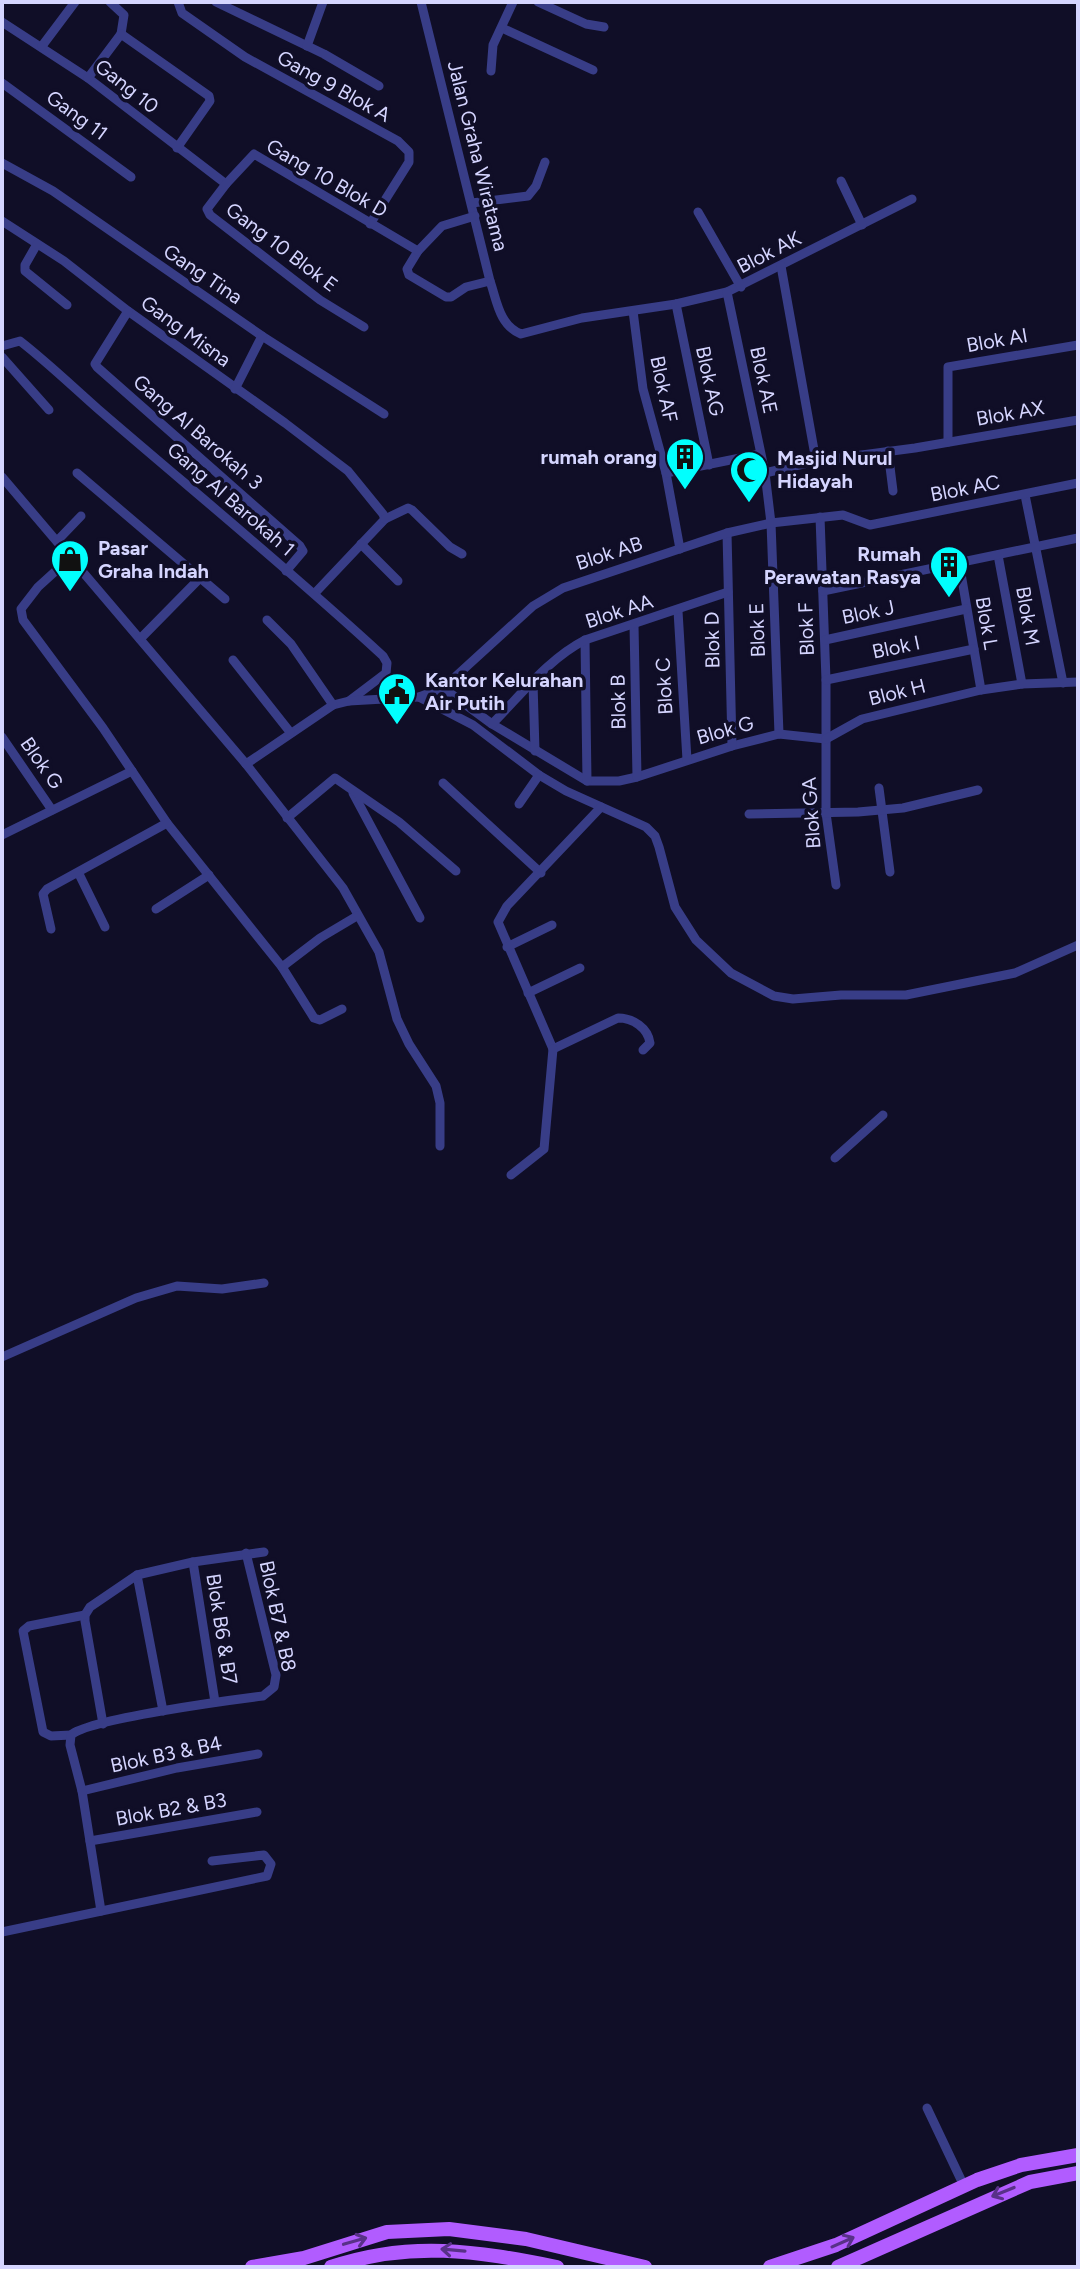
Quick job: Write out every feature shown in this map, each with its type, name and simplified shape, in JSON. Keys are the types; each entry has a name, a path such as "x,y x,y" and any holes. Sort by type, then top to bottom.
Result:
{"main road":[{"path":"770,2267 836,2245 964,2186 1021,2165 1078,2155"},
{"path":"838,2267 1030,2182 1078,2173"},
{"path":"252,2267 304,2258 387,2232 449,2229 526,2239 645,2267"},
{"path":"331,2267 375,2253 451,2249 557,2267"}],"street":[{"path":"42,46 75,2"},
{"path":"88,78 121,34 124,15 110,2"},
{"name":"Gang 9 Blok A","path":"178,2 182,13 245,57 398,141 409,152 409,162 370,224"},
{"path":"307,46 323,2"},
{"name":"Jalan Graha Wiratama","path":"421,2 490,281 502,318"},
{"path":"491,71 493,45 513,2"},
{"path":"538,2 586,24 604,27"},
{"path":"223,3 352,68 379,86"},
{"name":"Gang 10","path":"2,22 88,78 226,184"},
{"path":"502,28 593,70"},
{"path":"121,34 210,98 177,148"},
{"name":"Gang 11","path":"2,83 131,177"},
{"name":"Gang 10 Blok D","path":"226,184 254,154 418,251"},
{"path":"472,203 528,196 536,186 545,162"},
{"name":"Gang Tina","path":"2,163 53,191 262,336 384,414"},
{"path":"841,181 862,225"},
{"name":"Gang 10 Blok E","path":"226,184 207,209 210,215 320,300 364,327"},
{"name":"Blok AK","path":"502,318 521,334 582,318 676,304 727,292 912,199"},
{"path":"698,212 741,287"},
{"path":"475,216 442,226 418,251 407,269 409,275 446,297 466,287 490,281"},
{"name":"Gang Misna","path":"2,221 64,261 348,471 385,519"},
{"path":"37,244 25,265 25,271 67,305"},
{"path":"781,266 816,461"},
{"name":"Blok AE","path":"727,292 765,473 771,523"},
{"name":"Blok AG","path":"676,304 709,465"},
{"name":"Gang Al Barokah 3","path":"128,311 95,364 300,546 303,551 301,556 286,571"},
{"name":"Blok AF","path":"633,311 643,389 666,473 680,549"},
{"path":"235,389 262,336"},
{"name":"Gang Al Barokah 1","path":"2,346 20,341 54,368 315,593 383,656 387,663 386,673 349,701"},
{"name":"Blok AI","path":"948,442 948,367 1078,345"},
{"path":"2,357 49,410"},
{"name":"Blok AX","path":"765,473 816,461 1078,420"},
{"path":"888,451 893,491"},
{"path":"666,473 760,454"},
{"path":"77,473 225,599"},
{"path":"2,477 246,764 343,888 379,952 402,1030 436,1086 440,1103 440,1146"},
{"name":"Blok AC","path":"820,517 843,515 870,525 1078,483"},
{"path":"1025,495 1063,683"},
{"path":"315,593 385,519 408,508 450,547 462,554"},
{"path":"57,541 81,516"},
{"name":"Blok AB","path":"443,688 533,606 563,588 727,533 820,517"},
{"name":"Blok F","path":"820,517 826,739"},
{"name":"Blok E","path":"771,523 779,734"},
{"name":"Blok D","path":"727,533 732,746"},
{"path":"823,591 1078,538"},
{"path":"361,544 398,581"},
{"name":"Blok M","path":"998,555 1022,684"},
{"path":"71,557 38,587 21,609 22,616 167,823 282,967 317,1020 342,1009"},
{"name":"Blok L","path":"959,562 981,690"},
{"path":"140,639 201,577"},
{"name":"Blok AA","path":"492,724 553,661 585,640 728,592"},
{"name":"Blok J","path":"825,640 966,609"},
{"name":"Blok C","path":"678,611 687,760"},
{"path":"267,620 291,644 333,705"},
{"name":"Blok B","path":"634,625 637,777"},
{"path":"585,640 587,781"},
{"name":"Blok I","path":"826,680 974,649"},
{"path":"233,660 290,732"},
{"name":"Blok H","path":"826,739 862,719 981,690 1022,684 1078,682"},
{"path":"533,683 535,751"},
{"path":"246,764 333,705 349,701 419,697 443,688 492,724 587,781"},
{"path":"419,697 473,725 539,775 638,822 655,836 675,907 682,921 712,956 746,982 774,996 793,999 841,995 896,998 1015,973 1078,945"},
{"name":"Blok G","path":"587,781 619,781 637,777 779,734 826,739"},
{"name":"Blok G","path":"2,737 52,810"},
{"name":"Blok GA","path":"826,739 826,813 836,885"},
{"path":"2,835 132,771"},
{"path":"519,804 539,775"},
{"path":"287,818 332,779 340,780 399,822 456,871"},
{"path":"443,783 541,873"},
{"path":"879,788 890,872"},
{"path":"351,790 420,918"},
{"path":"749,814 881,810 930,804 978,790"},
{"path":"511,1175 544,1149 553,1049 498,922 500,914 601,807"},
{"path":"51,929 43,894 47,889 167,823"},
{"path":"79,874 105,927"},
{"path":"156,909 209,875"},
{"path":"282,967 320,938 357,916"},
{"path":"507,947 552,925"},
{"path":"528,993 580,968"},
{"path":"553,1049 618,1018 625,1018 644,1029 650,1043 643,1050"},
{"path":"835,1158 883,1115"},
{"path":"2,1357 136,1298 177,1286 222,1289 264,1283"},
{"path":"103,1724 85,1615 90,1607 137,1575 193,1562 264,1552"},
{"name":"Blok B7 & B8","path":"215,1702 263,1696 274,1687 276,1675 246,1553"},
{"name":"Blok B6 & B7","path":"193,1562 215,1702"},
{"path":"137,1575 163,1711"},
{"path":"70,1740 43,1732 23,1631 29,1626 85,1615"},
{"path":"101,1911 82,1791 70,1740 76,1730 215,1702"},
{"name":"Blok B3 & B4","path":"82,1791 177,1768 258,1754"},
{"name":"Blok B2 & B3","path":"90,1841 257,1812"},
{"path":"2,1932 267,1876 271,1864 264,1855 212,1861"},
{"path":"927,2108 964,2186"}],"place":[{"name":"rumah orang","path":"685,491"},
{"name":"Masjid Nurul Hidayah","path":"749,504"},
{"name":"Pasar Graha Indah","path":"70,593"},
{"name":"Rumah Perawatan Rasya","path":"949,599"},
{"name":"Kantor Kelurahan Air Putih","path":"397,726"}]}
